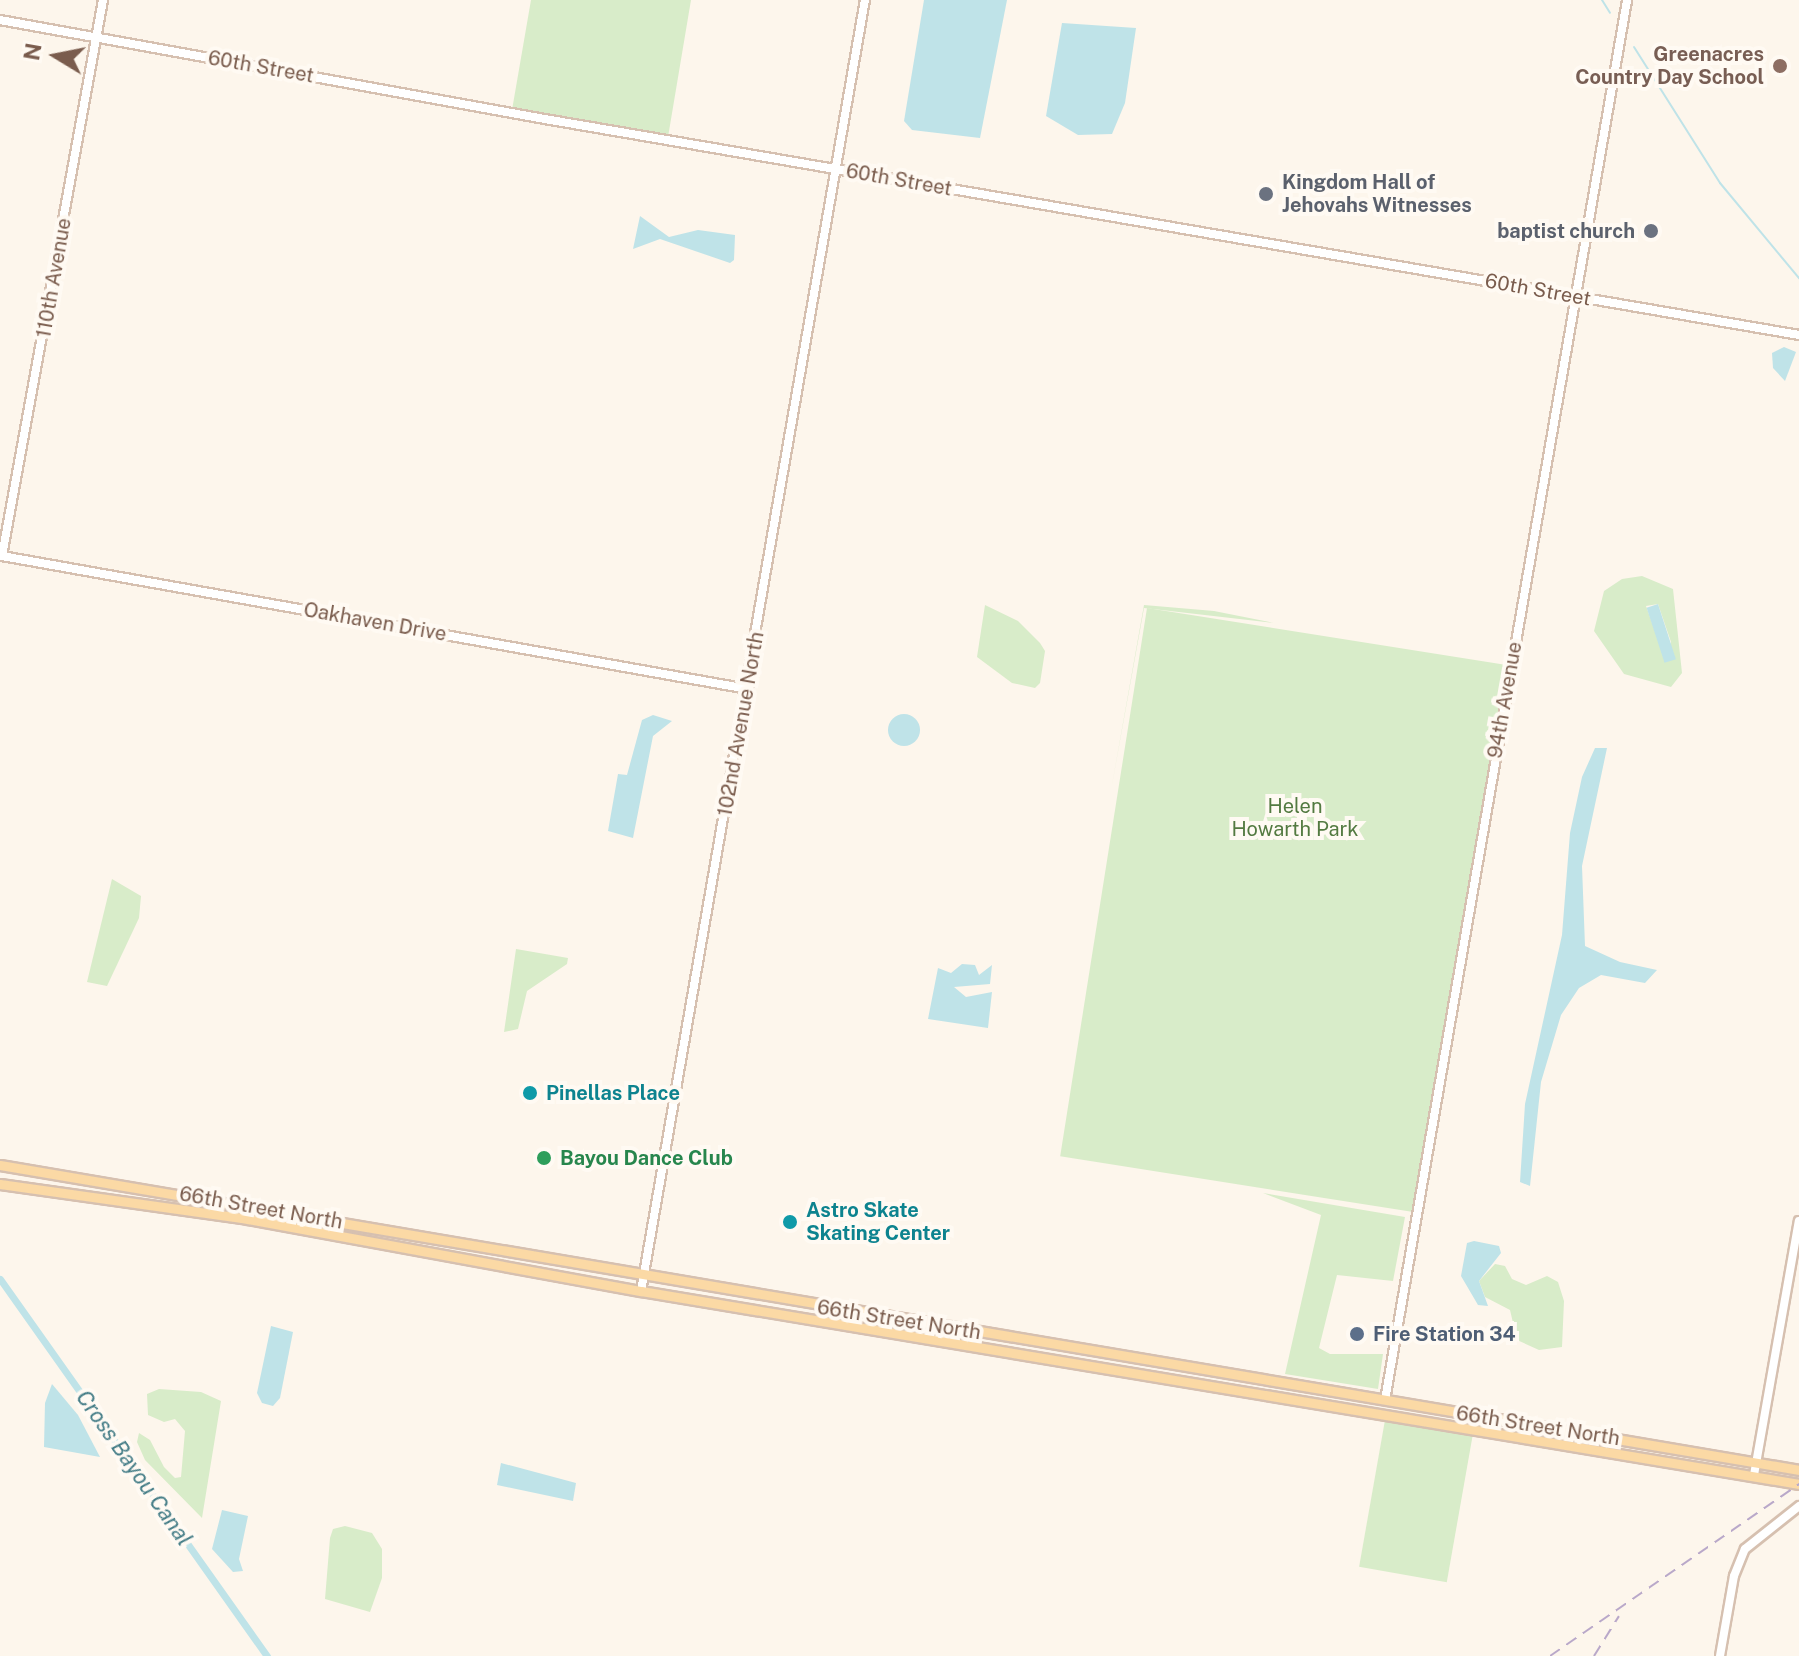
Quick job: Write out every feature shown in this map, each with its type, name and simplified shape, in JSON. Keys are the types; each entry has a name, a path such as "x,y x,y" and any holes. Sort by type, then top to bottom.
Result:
{"main road":[{"name":"66th Street North","path":"0,1165 344,1222 643,1277 1799,1470"},
{"name":"66th Street North","path":"0,1184 272,1224 641,1291 1799,1484"},
{"path":"272,1224 297,1220 334,1227 344,1222"}],"street":[{"name":"110th Avenue","path":"2,556 103,0"},
{"name":"102nd Avenue North","path":"641,1291 748,689 865,0"},
{"name":"94th Avenue","path":"1385,1400 1627,0"},
{"name":"60th Street","path":"0,20 835,169 1799,335"},
{"name":"Oakhaven Drive","path":"2,556 748,689"},
{"path":"1754,1475 1799,1221"},
{"path":"1720,1656 1734,1576 1745,1549 1799,1506"}],"green space":[{"path":"531,0 691,0 668,137 512,110"},
{"path":"1642,576 1673,589 1682,673 1671,687 1624,674 1594,631 1604,591 1622,579","holes":["1658,604 1671,642 1666,662 1646,606"]},
{"path":"985,605 1018,621 1045,651 1040,683 1035,688 1012,683 977,657"},
{"path":"1144,605 1214,611 1274,623 1144,608 1110,796"},
{"name":"Helen Howarth Park","path":"1147,608 1507,665 1420,1213 1060,1156"},
{"path":"112,879 141,896 139,918 107,986 87,982"},
{"path":"516,949 568,958 567,964 527,991 518,1029 504,1032"},
{"path":"1263,1193 1405,1217 1393,1281 1337,1275 1319,1348 1330,1354 1383,1354 1378,1389 1285,1374 1321,1215"},
{"path":"1495,1264 1505,1266 1512,1279 1526,1285 1547,1276 1558,1282 1564,1301 1562,1347 1539,1350 1517,1340 1510,1310 1485,1297 1479,1281"},
{"path":"159,1389 201,1392 221,1401 202,1518 145,1460 137,1442 139,1433 150,1440 164,1467 175,1478 181,1477 185,1431 175,1419 164,1422 148,1415 147,1394"},
{"path":"1385,1420 1473,1435 1447,1582 1359,1567"},
{"path":"345,1526 372,1533 382,1549 382,1578 370,1612 325,1599 330,1538 333,1529"}],"water":[{"path":"924,0 1007,0 980,138 912,130 904,121"},
{"path":"1062,23 1136,28 1125,103 1112,134 1078,135 1046,116"},
{"path":"640,216 669,237 698,230 735,235 734,260 730,263 660,239 633,249"},
{"path":"1784,347 1796,352 1785,381 1773,368 1772,353"},
{"path":"1658,604 1676,659 1665,663 1647,608"},
{"path":"904,714 915,719 920,730 915,741 904,746 893,741 888,730 893,719"},
{"path":"653,715 672,721 653,736 633,838 608,831 618,774 627,775 642,720"},
{"path":"1595,748 1607,748 1582,866 1585,946 1620,962 1657,970 1645,983 1601,975 1579,988 1561,1015 1541,1082 1530,1186 1520,1182 1525,1104 1562,935 1570,833 1582,777"},
{"path":"962,964 975,965 979,975 992,965 990,984 954,987 966,997 992,992 988,1028 928,1019 938,968 951,973"},
{"path":"1474,1241 1499,1246 1501,1253 1479,1281 1488,1306 1478,1305 1461,1276 1467,1243"},
{"path":"271,1326 293,1332 280,1398 273,1406 262,1403 257,1393"},
{"path":"52,1384 78,1415 100,1457 44,1447 45,1403"},
{"path":"501,1463 576,1483 573,1501 497,1485"},
{"path":"222,1510 248,1516 239,1559 243,1571 233,1572 212,1549"}],"waterway":[{"path":"1602,0 1610,13"},
{"path":"1634,47 1720,183 1799,278"},
{"name":"Cross Bayou Canal","path":"0,1279 267,1656"}],"railway":[{"path":"1550,1656 1799,1484"},
{"path":"1594,1656 1619,1616"}],"place":[{"name":"Greenacres Country Day School","path":"1780,66"},
{"name":"Kingdom Hall of Jehovahs Witnesses","path":"1266,194"},
{"name":"baptist church","path":"1651,231"},
{"name":"Pinellas Place","path":"530,1093"},
{"name":"Bayou Dance Club","path":"544,1158"},
{"name":"Astro Skate Skating Center","path":"790,1222"},
{"name":"Fire Station 34","path":"1357,1334"}]}
